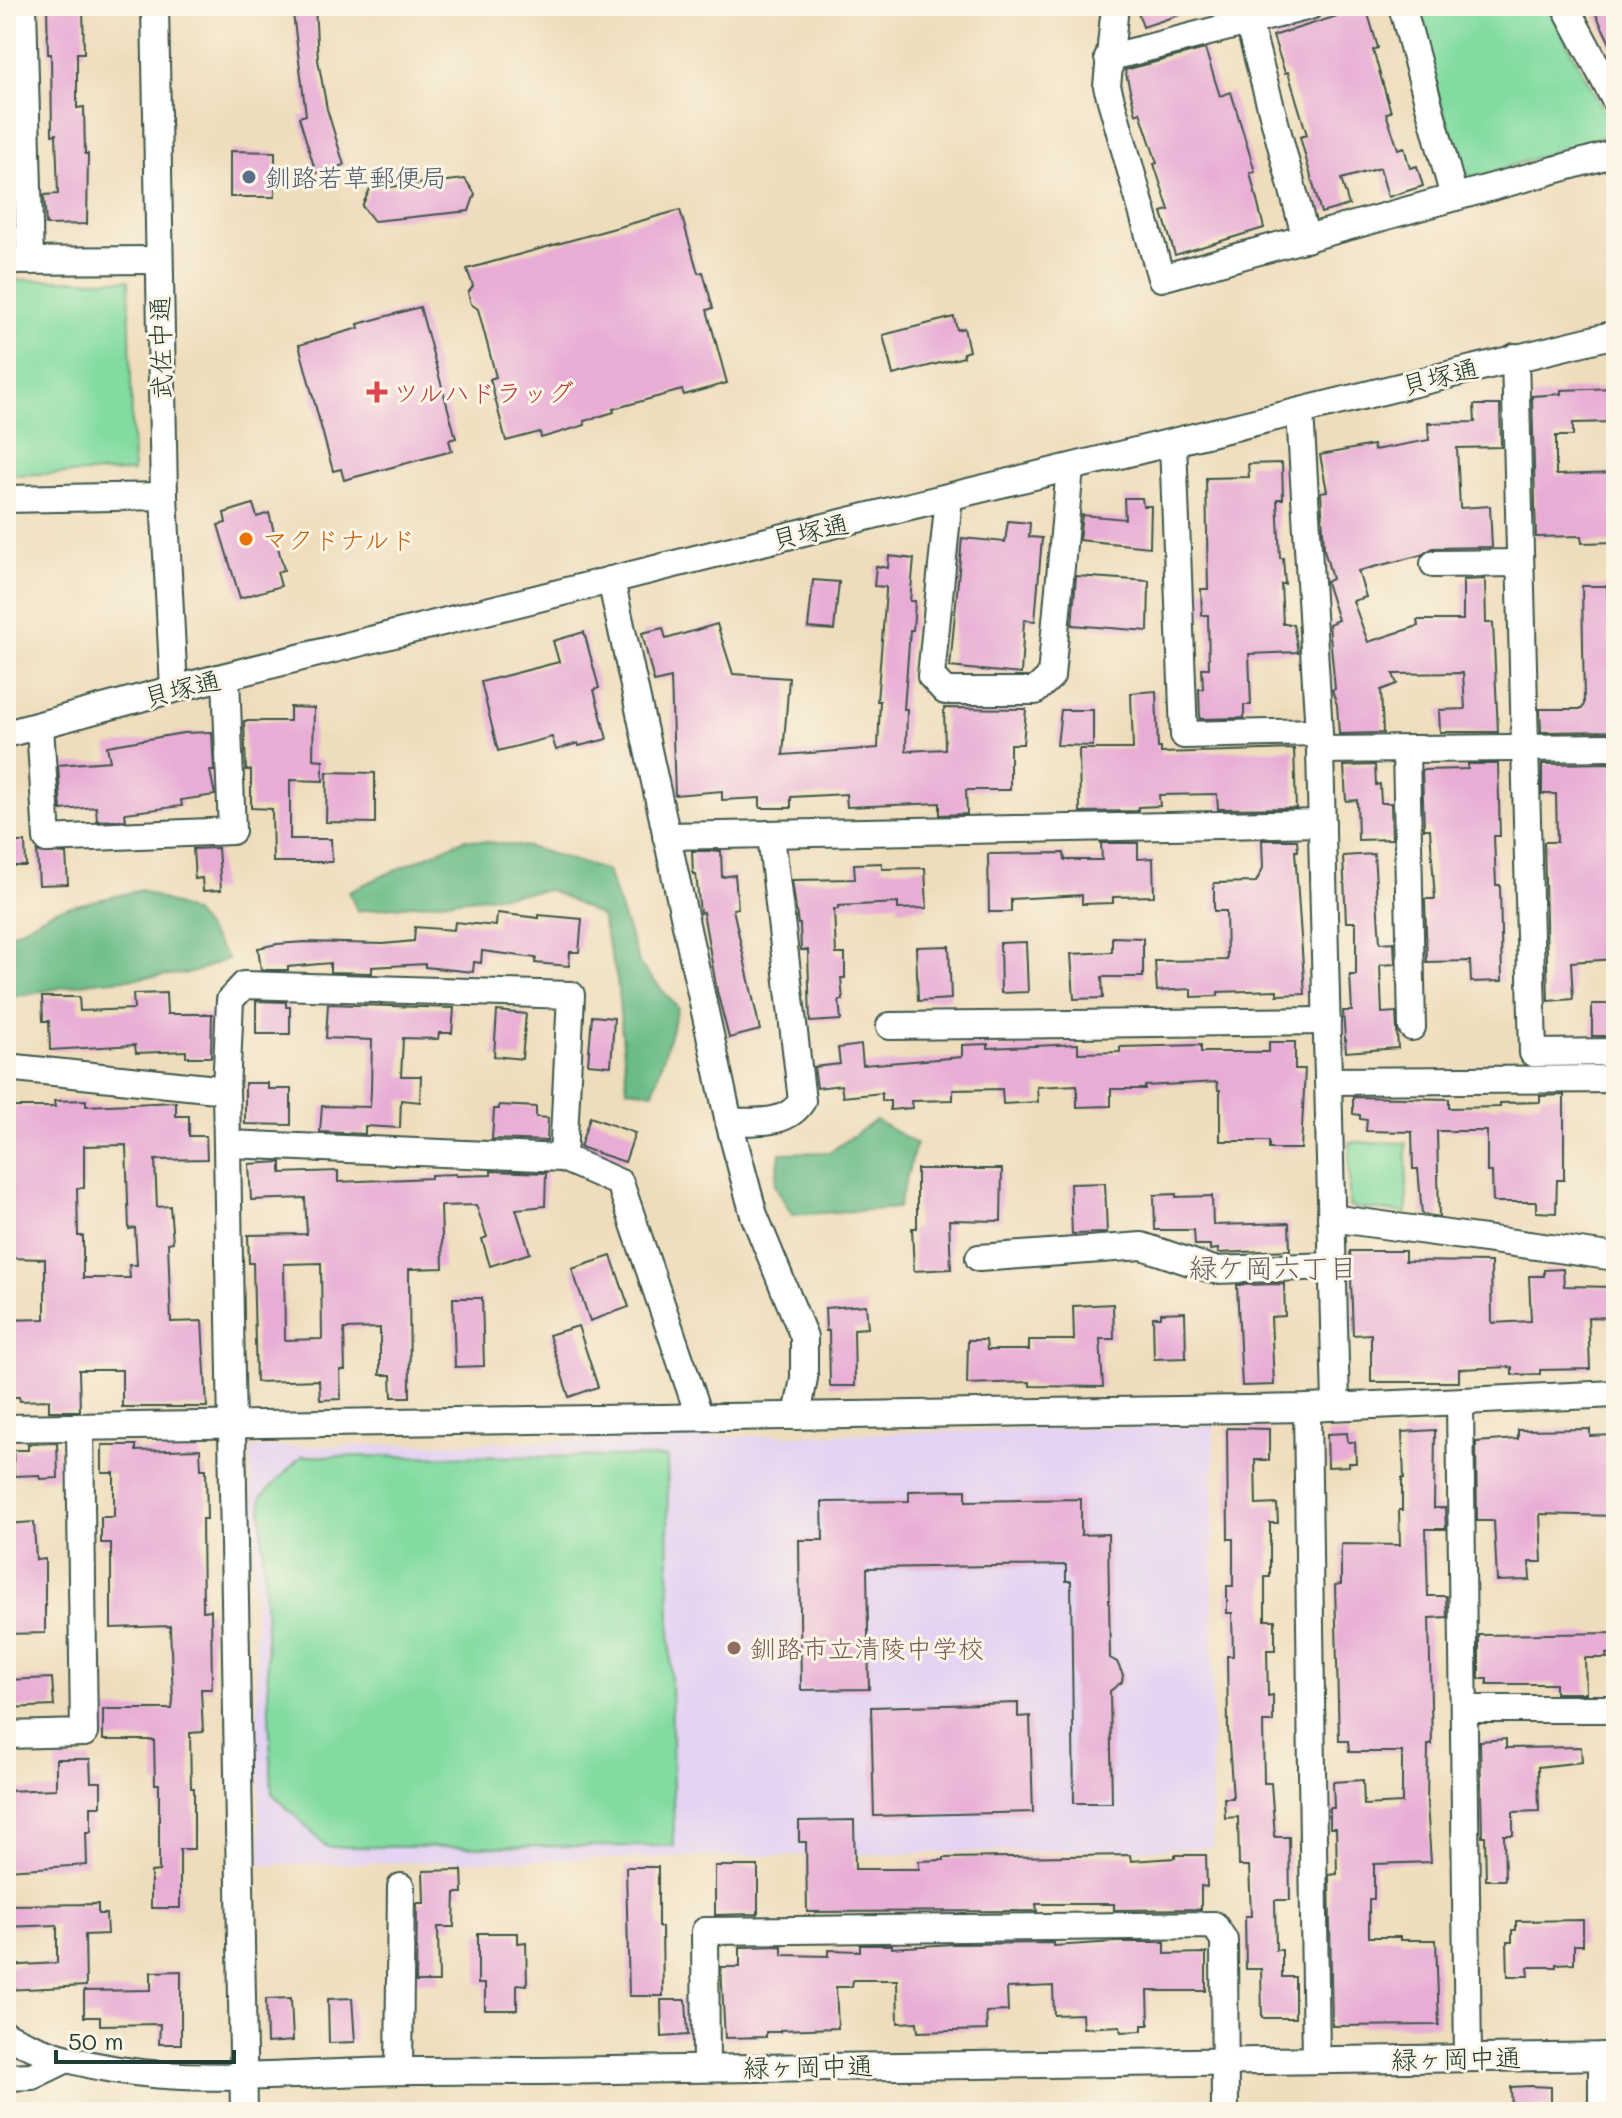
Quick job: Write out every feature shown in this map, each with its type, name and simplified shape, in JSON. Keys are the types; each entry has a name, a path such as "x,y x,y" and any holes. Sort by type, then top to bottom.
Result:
{"street":[{"path":"23,6 18,261 158,260"},
{"name":"武佐中通","path":"155,6 164,496 174,689"},
{"path":"1115,6 1107,86 1161,278 1616,153"},
{"path":"1108,58 1310,6"},
{"path":"1402,6 1454,197"},
{"path":"1565,6 1616,102"},
{"path":"1248,21 1306,239"},
{"name":"貝塚通","path":"6,734 611,580 1616,334"},
{"path":"1515,357 1533,1053 1616,1052"},
{"path":"1300,412 1322,823 1336,1406"},
{"path":"1173,443 1184,735 1319,741 1406,750 1616,747"},
{"path":"949,497 931,676 945,691 1035,691 1051,676 1070,468"},
{"path":"6,499 164,496"},
{"path":"1434,564 1519,563"},
{"path":"611,580 729,1122 754,1215 804,1337 804,1378 797,1416"},
{"path":"40,726 47,839 232,831 226,678"},
{"path":"1406,750 1412,1027"},
{"path":"666,836 1322,823"},
{"path":"729,1122 775,1121 795,1112 802,1101 771,835"},
{"path":"244,2112 226,1090 230,1000 244,985 571,995 563,1158"},
{"path":"890,1026 1327,1021"},
{"path":"6,1067 226,1090"},
{"path":"1328,1081 1616,1079"},
{"path":"228,1144 563,1158 620,1183 699,1415"},
{"path":"1331,1218 1616,1257"},
{"path":"979,1258 1142,1246 1214,1270 1332,1266"},
{"path":"6,1428 1307,1408 1616,1394"},
{"path":"1460,1403 1468,2058"},
{"path":"1307,1408 1316,2060"},
{"path":"6,1735 84,1733 80,1428"},
{"path":"1464,1709 1616,1709"},
{"path":"399,2070 401,1887"},
{"path":"706,2068 705,1931 1214,1925 1224,1940 1225,2112"},
{"name":"緑ヶ岡中通","path":"6,2035 67,2059 106,2069 149,2074 244,2076 399,2070 1609,2056"},
{"path":"1602,2112 1609,2056"},
{"path":"6,2077 32,2076 67,2059"}],"shaded area":[{"name":"釧路市立清陵中学校","path":"1214,1425 1212,1848 261,1865 251,1448"}],"green space":[{"path":"1547,6 1610,122 1609,134 1474,178 1462,170 1411,8"},
{"path":"6,280 129,280 133,472 6,475"},
{"path":"465,839 529,847 607,871 640,965 678,1008 653,1092 627,1089 617,979 601,916 550,890 357,911 349,891"},
{"path":"141,890 194,913 228,959 192,973 92,982 6,998 6,937 55,910"},
{"path":"876,1120 916,1144 898,1208 792,1215 775,1185 780,1153 830,1152"},
{"path":"1349,1142 1406,1143 1407,1213 1349,1207"},
{"path":"302,1456 667,1457 674,1846 327,1847 272,1793 261,1497"}],"building":[{"path":"47,6 83,6 84,53 77,53 77,108 84,107 85,154 88,154 87,224 46,225 44,195 58,194 56,134 52,135"},
{"path":"292,6 315,6 318,60 327,109 344,165 316,173 299,117 306,115"},
{"path":"1136,6 1194,6 1194,10 1143,27"},
{"path":"1592,6 1616,6 1616,56"},
{"path":"1366,7 1378,48 1373,50 1391,112 1386,113 1398,149 1404,147 1410,168 1417,166 1423,186 1388,197 1380,168 1341,179 1349,205 1321,213 1300,137 1307,135 1288,72 1285,73 1273,36"},
{"path":"1205,49 1220,96 1231,92 1255,172 1250,173 1264,228 1175,255 1162,212 1169,210 1154,164 1157,163 1140,112 1136,114 1125,70"},
{"path":"230,151 275,152 275,197 230,197"},
{"path":"465,179 475,194 469,211 374,221 362,206 370,189"},
{"path":"680,210 698,273 703,272 713,308 707,310 727,383 684,395 682,390 613,409 614,412 584,421 585,425 541,438 540,432 506,441 490,379 496,377 478,309 471,304 468,293 473,286 467,269"},
{"name":"ツルハドラッグ","path":"420,307 456,438 449,440 452,451 344,480 341,469 333,471 299,345"},
{"path":"954,317 957,330 964,328 969,351 963,353 964,357 893,375 883,335"},
{"path":"1616,388 1616,422 1573,423 1573,436 1556,436 1556,475 1616,473 1616,542 1582,543 1581,536 1536,537 1532,396 1561,394 1561,390"},
{"path":"1474,405 1500,405 1501,447 1457,448 1460,508 1490,506 1492,547 1433,548 1421,555 1358,571 1366,597 1353,601 1368,642 1418,626 1417,620 1463,620 1463,580 1485,579 1486,623 1493,623 1498,732 1440,732 1439,710 1465,709 1463,673 1393,674 1397,684 1381,690 1383,733 1339,734 1337,705 1332,690 1335,689 1329,624 1338,620 1326,582 1332,579 1324,549 1321,492 1327,491 1320,455 1373,445 1374,450 1429,440 1428,423 1475,422"},
{"path":"1282,463 1283,499 1277,499 1280,558 1283,558 1285,584 1281,584 1283,624 1293,624 1298,652 1249,654 1251,705 1244,705 1244,718 1200,719 1202,668 1209,668 1208,615 1202,615 1201,589 1208,589 1206,478 1249,477 1248,464"},
{"path":"1124,498 1142,498 1143,506 1151,506 1150,547 1079,540 1082,515 1125,519"},
{"name":"マクドナルド","path":"253,504 257,517 269,513 284,570 277,572 281,586 240,598 218,525 226,523 224,513"},
{"path":"1008,521 1030,523 1029,537 1042,538 1035,621 1024,620 1021,674 950,667 962,538 1005,542"},
{"path":"889,556 914,559 910,601 915,601 904,709 907,709 906,751 945,749 944,708 1026,709 1023,744 1010,744 1010,790 966,790 967,814 940,815 940,803 847,807 846,794 791,797 791,808 760,808 760,798 722,800 722,791 675,795 671,678 654,682 642,633 663,628 666,639 717,624 733,674 789,678 783,755 878,748 880,701 877,701 886,587 874,586 876,566 888,568"},
{"path":"1076,576 1149,581 1148,631 1072,625"},
{"path":"813,580 839,582 834,630 808,628"},
{"path":"1582,586 1607,586 1611,663 1616,663 1616,731 1541,732 1540,709 1582,709 1584,704"},
{"path":"584,632 599,688 594,690 607,739 556,750 552,737 498,751 481,682 559,662 553,641"},
{"path":"1156,691 1158,748 1161,748 1161,753 1294,749 1296,808 1218,809 1217,794 1159,795 1160,806 1138,807 1138,811 1080,812 1079,749 1133,749 1131,693"},
{"path":"290,707 314,708 313,759 323,760 323,781 290,780 290,839 331,839 332,862 273,862 272,809 251,808 251,770 246,770 244,721 290,721"},
{"path":"1061,710 1093,710 1093,746 1057,745"},
{"path":"212,732 214,771 210,771 215,795 181,800 182,806 125,813 126,820 97,821 96,807 61,810 58,765 110,761 107,746 183,733"},
{"path":"1615,763 1616,918 1613,918 1616,959 1571,962 1573,999 1548,1001 1544,842 1557,842 1556,794 1542,794 1542,764"},
{"path":"1468,764 1498,764 1500,836 1494,836 1496,885 1500,885 1502,981 1471,982 1470,961 1427,962 1425,899 1435,899 1430,829 1424,829 1422,770 1468,769"},
{"path":"1375,765 1381,803 1391,803 1392,839 1358,840 1357,800 1346,801 1344,766"},
{"path":"327,772 375,773 375,823 326,822"},
{"path":"1262,840 1297,840 1298,851 1295,851 1305,994 1277,995 1277,990 1218,992 1218,996 1191,997 1191,989 1157,991 1155,961 1227,960 1226,911 1214,911 1214,883 1256,882 1263,868"},
{"path":"6,842 25,842 26,866 6,866"},
{"path":"1101,843 1138,843 1138,859 1153,858 1154,896 1113,897 1113,903 1082,904 1082,895 1011,899 1011,912 989,912 988,854 1064,853 1065,860 1102,860"},
{"path":"218,848 221,890 203,891 202,878 195,879 193,849"},
{"path":"692,851 721,851 722,877 735,875 738,908 733,909 760,1030 729,1038 703,912 700,913"},
{"path":"37,852 66,854 68,884 39,885"},
{"path":"1374,854 1380,943 1394,942 1395,964 1380,965 1382,1013 1396,1012 1398,1048 1346,1052 1343,1011 1352,1011 1350,975 1356,975 1356,922 1346,922 1343,856"},
{"path":"882,863 882,869 925,868 927,908 898,909 898,903 838,906 834,909 836,954 845,954 845,978 841,978 843,1000 839,1000 841,1020 810,1022 808,950 801,950 792,880 855,879 854,864"},
{"path":"497,913 582,919 579,952 570,952 569,966 535,963 536,958 482,951 481,963 474,962 473,972 425,967 425,964 372,967 372,973 330,972 330,963 288,967 288,970 261,970 258,948 305,942 383,944 414,941 415,927 454,930 455,922 496,926"},
{"path":"1112,937 1143,938 1143,977 1102,977 1103,998 1074,999 1071,954 1112,952"},
{"path":"1026,942 1028,992 1001,993 1000,943"},
{"path":"949,946 951,999 918,1001 916,947"},
{"path":"166,993 167,1014 212,1014 211,1057 186,1057 186,1051 136,1053 135,1045 50,1050 49,1021 43,1021 42,997 79,997 80,1011 134,1009 133,994"},
{"path":"256,1001 286,1002 286,1007 290,1007 290,1034 256,1034"},
{"path":"328,1004 454,1008 452,1033 439,1033 438,1039 403,1038 401,1076 421,1076 420,1102 401,1100 400,1128 365,1126 365,1134 320,1132 322,1106 370,1107 372,1040 326,1038"},
{"path":"1592,1004 1616,1004 1616,1036 1592,1036"},
{"path":"497,1011 526,1014 522,1059 494,1056"},
{"path":"592,1016 614,1018 611,1066 588,1064"},
{"path":"1269,1042 1295,1042 1295,1069 1305,1069 1301,1149 1269,1149 1269,1141 1220,1141 1220,1090 1217,1082 1111,1089 1111,1106 1077,1107 1077,1085 1037,1087 1038,1102 1003,1104 1002,1089 953,1090 953,1100 911,1101 912,1108 890,1110 890,1101 882,1101 882,1093 843,1097 841,1085 817,1088 814,1067 840,1064 838,1048 861,1045 863,1065 962,1057 962,1045 988,1044 988,1048 1078,1044 1078,1053 1120,1052 1120,1047 1201,1045 1201,1052 1269,1052"},
{"path":"245,1083 268,1083 268,1089 291,1089 291,1125 245,1124"},
{"path":"1564,1095 1564,1180 1557,1180 1556,1213 1536,1212 1536,1202 1493,1202 1492,1172 1487,1172 1487,1131 1437,1131 1439,1217 1422,1214 1418,1169 1413,1169 1412,1132 1366,1131 1367,1120 1353,1114 1353,1097 1449,1099 1449,1108 1500,1107 1500,1103 1540,1102 1540,1096"},
{"path":"86,1100 86,1106 176,1102 176,1116 189,1116 189,1136 206,1136 207,1159 155,1160 157,1207 170,1206 173,1242 168,1243 171,1322 202,1321 207,1407 122,1407 122,1370 79,1370 80,1411 49,1411 49,1400 20,1401 19,1397 6,1397 6,1320 45,1319 45,1259 6,1258 6,1107 55,1107 54,1101","holes":["126,1145 129,1229 135,1228 137,1265 129,1265 130,1278 83,1278 83,1236 78,1236 77,1188 84,1188 84,1146"]},
{"path":"499,1105 536,1107 536,1117 548,1118 547,1141 492,1139 494,1109 499,1109"},
{"path":"590,1117 635,1133 625,1162 580,1147"},
{"path":"281,1162 281,1173 338,1171 338,1182 431,1178 431,1175 491,1175 491,1171 546,1173 545,1206 516,1209 530,1253 490,1266 482,1239 487,1237 476,1205 441,1206 443,1268 409,1269 410,1397 392,1397 391,1375 380,1375 380,1328 344,1329 345,1370 340,1370 341,1399 320,1400 319,1380 256,1382 253,1263 249,1263 248,1235 307,1234 305,1198 251,1200 249,1164","holes":["321,1263 322,1339 285,1340 284,1264"]},
{"path":"917,1169 1002,1169 1001,1221 949,1220 951,1269 914,1271 912,1228 917,1228"},
{"path":"1105,1183 1107,1233 1072,1234 1070,1184"},
{"path":"1176,1194 1176,1197 1212,1196 1213,1225 1289,1223 1290,1250 1218,1253 1218,1249 1210,1250 1210,1245 1195,1245 1194,1230 1155,1230 1154,1195"},
{"path":"1350,1251 1405,1251 1405,1261 1491,1262 1492,1323 1531,1321 1529,1276 1544,1276 1544,1270 1563,1269 1564,1286 1616,1287 1616,1318 1588,1317 1590,1369 1540,1370 1540,1374 1512,1375 1512,1367 1459,1369 1459,1382 1371,1382 1371,1334 1353,1335"},
{"path":"611,1256 629,1307 590,1321 572,1269"},
{"path":"1284,1284 1285,1316 1271,1317 1274,1385 1242,1386 1237,1285"},
{"path":"453,1298 482,1298 484,1366 455,1367"},
{"path":"1113,1304 1114,1339 1100,1339 1103,1387 1030,1386 1030,1382 967,1384 968,1340 986,1340 987,1350 1029,1350 1029,1340 1074,1340 1073,1306"},
{"path":"866,1305 868,1328 854,1329 855,1386 830,1386 829,1331 826,1331 825,1308"},
{"path":"1185,1312 1186,1358 1154,1359 1153,1317 1161,1317 1161,1313"},
{"path":"578,1326 598,1387 569,1397 549,1335"},
{"path":"1227,1428 1269,1429 1269,1460 1255,1460 1256,1505 1277,1504 1278,1523 1270,1523 1270,1577 1265,1577 1265,1620 1275,1620 1275,1650 1267,1650 1268,1696 1273,1695 1273,1722 1263,1722 1264,1783 1271,1783 1275,1837 1289,1837 1290,1900 1275,1900 1276,1950 1282,1950 1282,1977 1295,1977 1295,2018 1262,2018 1261,1969 1246,1969 1245,1916 1251,1916 1249,1866 1239,1866 1238,1817 1225,1818 1224,1798 1233,1798 1227,1656 1233,1656 1232,1613 1227,1613 1227,1586 1233,1586 1233,1539 1228,1539"},
{"path":"1590,1429 1590,1436 1616,1435 1616,1516 1540,1514 1542,1562 1529,1562 1530,1580 1497,1581 1494,1521 1477,1521 1476,1442 1518,1439 1518,1430"},
{"path":"1435,1430 1434,1508 1445,1508 1446,1529 1426,1529 1428,1596 1446,1596 1447,1617 1429,1618 1432,1745 1428,1745 1427,1803 1431,1862 1374,1864 1374,1899 1369,1899 1369,1937 1436,1940 1439,2025 1332,2026 1329,1875 1337,1874 1336,1828 1330,1828 1330,1808 1334,1808 1333,1782 1363,1780 1364,1805 1402,1803 1402,1752 1349,1752 1348,1741 1339,1741 1335,1585 1341,1584 1341,1544 1400,1545 1399,1510 1402,1510 1404,1478 1402,1432"},
{"path":"1347,1433 1348,1442 1355,1442 1356,1463 1328,1467 1327,1434"},
{"path":"57,1443 58,1478 14,1476 13,1450 28,1450 28,1444"},
{"path":"102,1445 136,1445 136,1451 200,1449 201,1469 206,1469 207,1519 202,1519 203,1611 211,1610 212,1689 201,1689 203,1732 190,1733 194,1849 180,1849 180,1908 151,1908 151,1872 159,1871 159,1784 155,1784 154,1740 103,1740 103,1709 172,1709 173,1700 170,1626 111,1628 111,1543 101,1543 101,1517 114,1517 114,1473 102,1473"},
{"path":"966,1490 966,1501 1081,1499 1081,1535 1108,1534 1110,1658 1117,1662 1123,1675 1122,1682 1110,1691 1112,1803 1074,1803 1071,1581 1066,1581 1066,1565 867,1568 869,1689 801,1690 799,1540 823,1540 822,1502 909,1501 909,1491"},
{"path":"34,1522 36,1560 45,1559 45,1633 6,1634 6,1602 11,1602 6,1524"},
{"path":"1616,1633 1616,1653 1606,1654 1607,1658 1585,1658 1586,1693 1555,1693 1555,1684 1487,1684 1487,1679 1479,1679 1479,1635"},
{"path":"52,1678 54,1706 7,1708 6,1680"},
{"path":"1018,1703 1018,1717 1030,1716 1033,1812 874,1816 871,1707"},
{"path":"1506,1739 1506,1748 1581,1747 1582,1762 1538,1767 1539,1811 1513,1812 1513,1835 1504,1835 1505,1880 1486,1880 1480,1741"},
{"path":"56,1759 90,1759 91,1782 101,1782 101,1806 91,1806 91,1832 86,1832 87,1865 6,1870 6,1791 56,1789"},
{"path":"854,1820 855,1869 919,1869 919,1861 944,1858 1130,1855 1131,1861 1175,1858 1175,1855 1206,1855 1207,1887 1201,1886 1201,1909 1114,1910 1114,1904 1036,1904 1037,1911 807,1912 806,1842 799,1842 799,1821"},
{"path":"715,1866 758,1866 758,1914 715,1915"},
{"path":"626,1867 658,1867 663,1996 629,1996"},
{"path":"462,1870 463,1893 455,1893 454,1927 438,1927 439,1982 416,1982 417,1903 424,1903 423,1871"},
{"path":"98,1904 98,1914 106,1914 107,1934 85,1935 86,1986 6,1990 6,1966 57,1963 57,1925 6,1927 6,1905"},
{"path":"1583,1920 1583,1945 1574,1945 1574,1963 1556,1964 1556,1967 1528,1967 1529,1976 1508,1976 1507,1942 1512,1942 1516,1921"},
{"path":"478,1933 518,1933 518,1943 526,1942 527,1985 517,1984 517,2010 485,2010 485,1984 478,1984"},
{"path":"1165,1942 1165,1954 1206,1953 1206,1991 1148,1991 1149,2025 1142,2025 1142,2031 1121,2032 1120,2026 1083,2028 1082,2014 1054,2015 1053,1986 1007,1988 1008,2011 986,2012 987,2030 918,2032 917,2022 898,2023 897,1980 853,1980 852,1987 836,1987 838,2028 780,2030 766,2032 766,2037 725,2038 721,1967 740,1967 740,1947 782,1946 782,1955 829,1956 829,1950 860,1951 860,1945 892,1945 892,1948"},
{"path":"181,1971 181,2044 159,2044 160,2024 100,2025 100,2017 84,2017 84,1991 151,1990 151,1972"},
{"path":"291,1998 293,2041 267,2043 266,1999"},
{"path":"352,1998 355,2042 329,2043 328,1999"},
{"path":"661,2000 686,2000 688,2035 662,2037"},
{"path":"1511,2087 1551,2087 1551,2106 1532,2106 1532,2112 1512,2112"}],"place":[{"name":"釧路若草郵便局","path":"249,177"},
{"name":"ツルハドラッグ","path":"377,392"},
{"name":"マクドナルド","path":"246,539"},
{"name":"釧路市立清陵中学校","path":"734,1648"}],"district":[{"name":"緑ケ岡六丁目","path":"1273,1267"}]}
